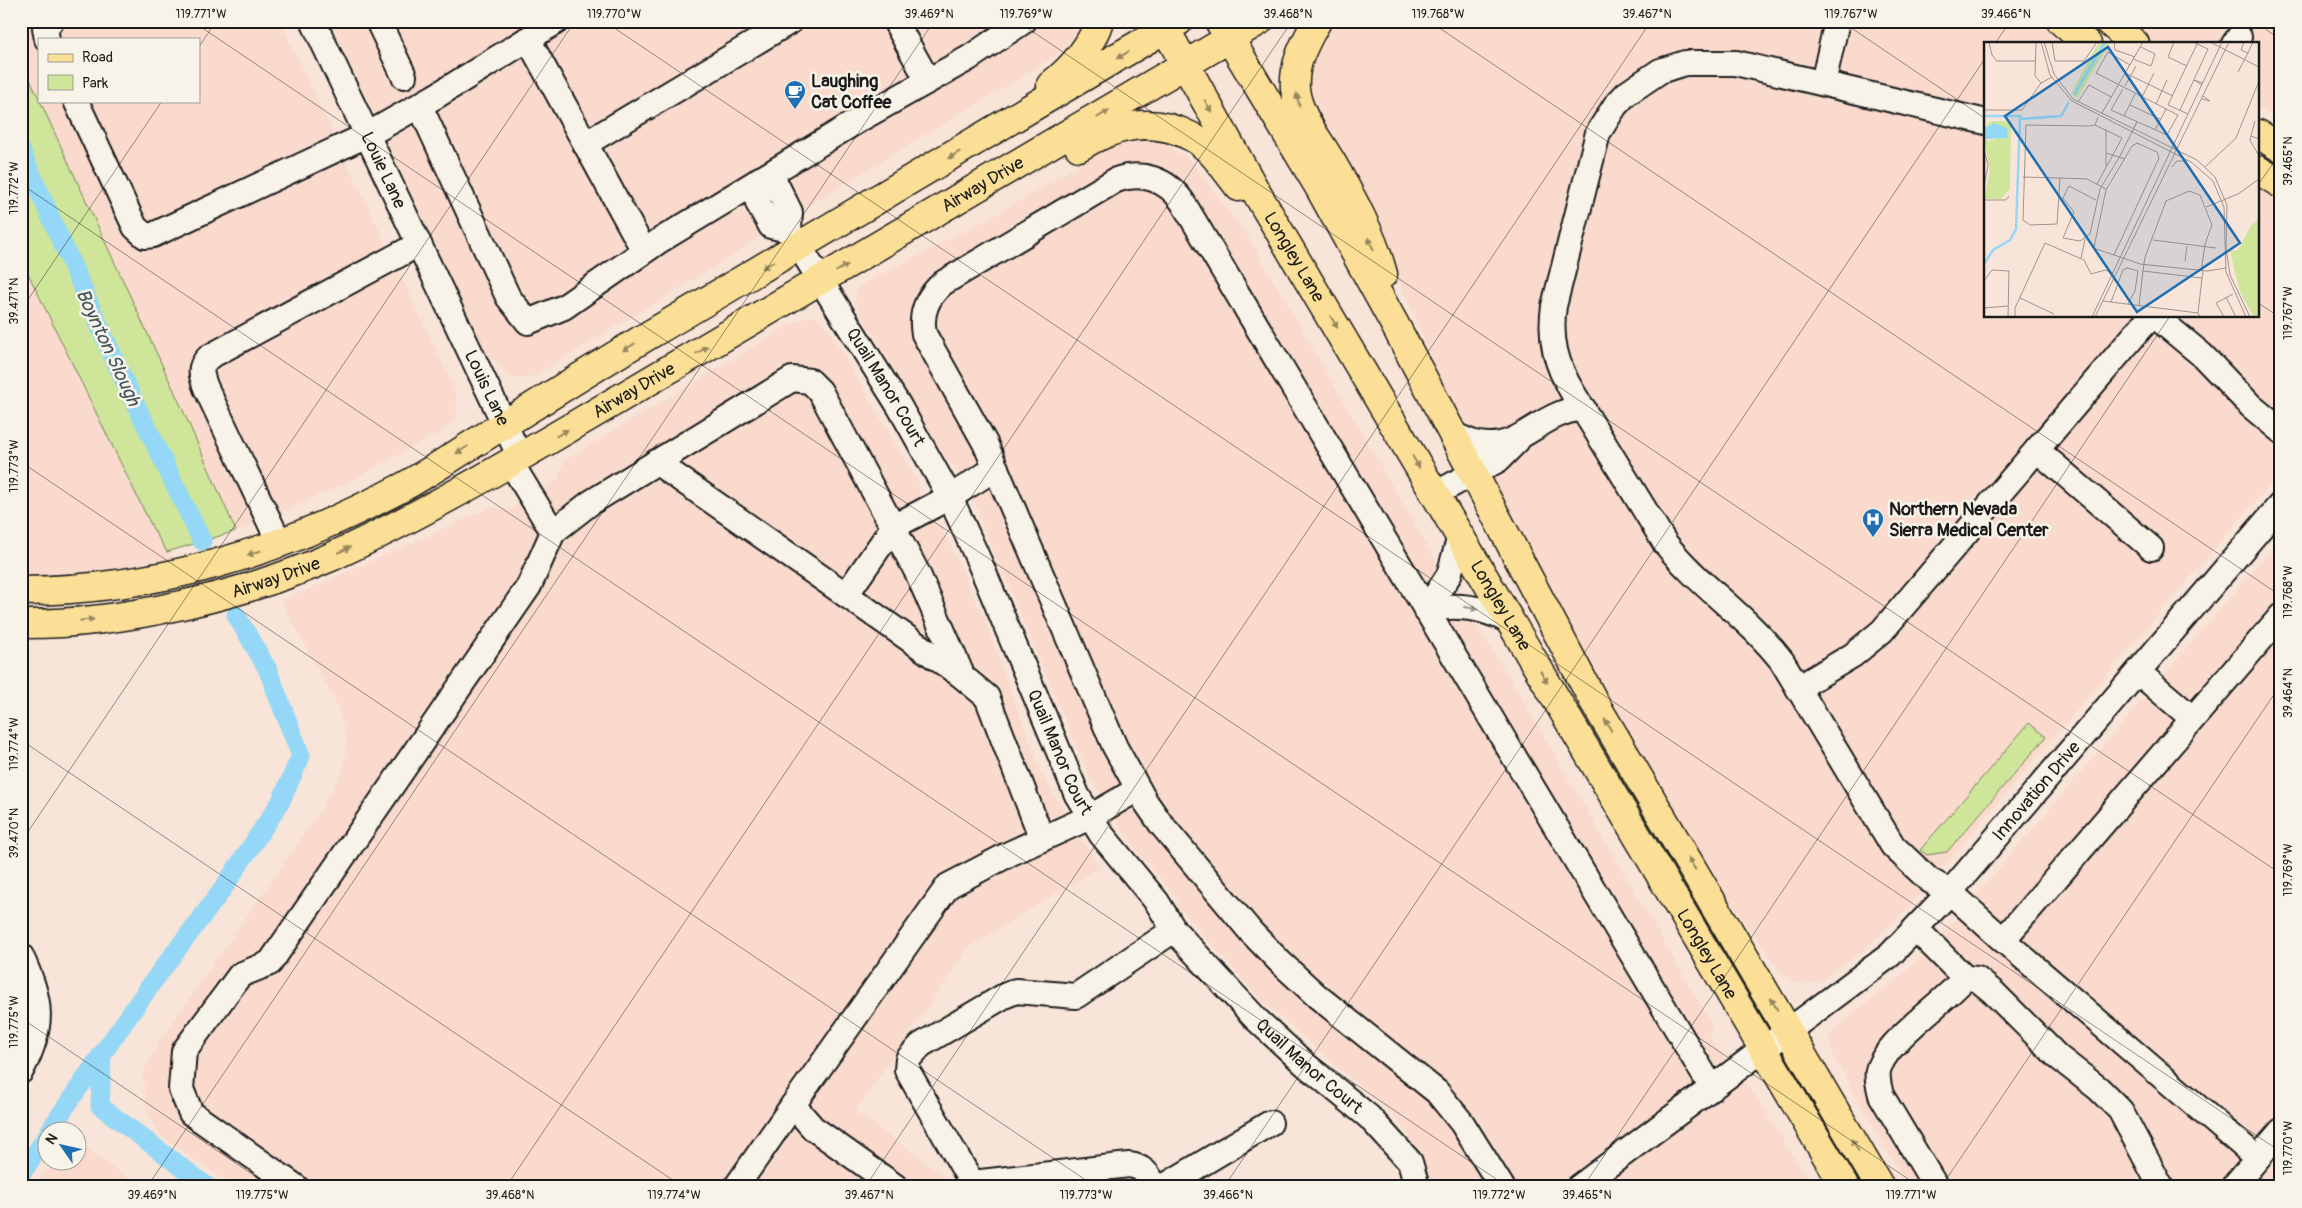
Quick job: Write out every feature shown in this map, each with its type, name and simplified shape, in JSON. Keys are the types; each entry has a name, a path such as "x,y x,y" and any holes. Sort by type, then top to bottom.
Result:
{"main road":[{"path":"989,134 1059,79 1081,56 1092,40 1099,21"},
{"name":"Airway Drive","path":"21,624 138,614 219,594 293,571 329,557 386,530 515,460 897,235 1195,57 1224,30 1259,21"},
{"path":"1317,21 1296,65 1295,88 1299,107 1360,215 1381,268 1395,324"},
{"path":"2060,21 2085,42"},
{"path":"2108,21 2133,42"},
{"name":"Airway Drive","path":"21,591 63,591 117,586 227,562 322,527 400,488 617,354 794,238 989,134 1168,24"},
{"name":"Longley Lane","path":"1168,24 1195,57 1259,197 1845,1187"},
{"name":"Longley Lane","path":"1224,30 1318,187 1395,324 1607,725 1790,1030 1880,1187"},
{"path":"897,235 916,234 956,220 1088,142 1109,132 1130,125 1152,125 1193,137 1211,153 1295,255"},
{"path":"2260,135 2281,148"},
{"path":"2260,171 2281,184"},
{"path":"21,607 64,605 117,586"}],"street":[{"path":"47,38 45,28 51,21"},
{"name":"Louie Lane","path":"313,21 455,320"},
{"path":"378,21 404,76"},
{"path":"76,102 135,227 145,236 153,235 367,135 420,106 557,21"},
{"path":"585,144 791,21"},
{"path":"895,21 928,81"},
{"path":"420,106 508,297 528,322 564,307 644,251 760,179 969,58 1024,21"},
{"path":"1823,83 1837,21"},
{"path":"528,39 644,251"},
{"path":"1984,122 1736,63 1685,63 1650,76 1626,94 1614,106 1593,146 1552,316 1552,338 1557,360 1561,372 1665,543 1683,564 1763,638 1782,661 1888,839 1901,855 1929,880 1950,892 2003,940 2257,1158"},
{"path":"1502,1187 1462,1123 1437,1092 1317,996 1280,962 1251,932 1161,824 1138,789 1115,747 996,468 976,426 924,334 922,317 929,298 943,283 1116,180 1134,176 1152,178 1169,187 1182,201 1712,1088"},
{"path":"760,179 777,186 790,212 794,238"},
{"name":"Quail Manor Court","path":"794,238 819,281 899,406 950,497 980,561 1078,795 1090,817 1114,851 1157,902 1174,930 1256,1019 1307,1066 1369,1117 1410,1162 1417,1187"},
{"path":"280,544 206,388 200,372 203,362 218,352 419,244"},
{"path":"1798,688 1853,655 1878,636 2149,318"},
{"path":"2158,318 2202,355 2251,406 2281,431"},
{"name":"Louis Lane","path":"455,320 504,424 515,460 554,532"},
{"path":"296,1187 191,1113 181,1090 184,1052 240,976 270,963 529,586 554,532 590,503 792,379 810,381 820,391 917,572 963,677"},
{"path":"1452,433 1472,442 1488,446 1501,445 1563,412 1583,408"},
{"path":"1435,494 1504,456 1519,437"},
{"path":"2037,450 2151,548"},
{"path":"656,462 963,677 987,697 1042,839"},
{"path":"846,595 893,528 950,497 996,468"},
{"name":"Innovation Drive","path":"1579,1187 1890,955 1950,892 2281,504"},
{"path":"1426,610 1449,575 1460,536"},
{"path":"1426,610 1448,606 1474,608 1500,616 1512,623"},
{"path":"2003,940 2281,616"},
{"path":"2138,672 2192,718"},
{"path":"736,1187 948,886 1011,852 1090,817 1138,789"},
{"path":"1916,929 1965,978 1977,979 1993,992 2058,1057 2099,1089 2120,1110 2161,1187"},
{"path":"1156,1187 1146,1171 1129,1164 972,1183 907,1070 908,1059 921,1045 1004,996 1016,991 1076,996 1174,930"},
{"path":"21,956 39,1006 35,1041 21,1071"},
{"path":"1936,1187 1881,1095 1878,1079 1879,1066 1890,1048 1965,978"},
{"path":"793,1104 813,1128 896,1187"},
{"path":"1163,1187 1270,1123"},
{"path":"2232,1187 2281,1131"}],"shaded area":[{"path":"21,21 280,21 455,390 457,412 452,423 442,431 342,485 236,531 41,102 200,102 200,38 38,38 38,95 21,60"},
{"path":"330,21 1080,21 1075,34 1066,47 1051,59 820,198 714,267 534,376 520,378 510,377 494,359 490,361"},
{"name":"Northern Nevada Sierra Medical Center","path":"1324,21 2043,21 2068,42 1984,42 1984,318 2260,318 2260,186 2281,200 2281,471 1909,907 1860,953 1818,982 1803,984 1795,982 1782,974 1712,875 1606,693 1445,390 1410,305 1371,224 1306,107 1308,53"},
{"path":"2130,21 2281,21 2281,122 2260,108 2260,42 2155,42"},
{"path":"1156,139 1189,159 1247,235 1431,553 1512,682 1711,1023 1710,1040 1753,1092 1812,1187 1432,1187 1428,1173 1406,1131 1387,1110 1263,1002 1176,904 1179,901 1129,841 1090,778 979,517 980,512 954,466 948,462 856,305 855,298 857,290 863,284 999,213 1115,144 1135,140"},
{"path":"21,222 173,559 88,572 21,575"},
{"path":"814,316 828,329 921,488 919,496 932,519 942,527 984,619 1041,773 1099,867 970,946 855,1111 959,1187 235,1187 160,1136 147,1113 143,1073 159,1042 319,813 344,770 347,740 338,707 282,601 492,507 508,512 558,480 565,460 798,320"},
{"path":"2281,538 2281,1187 1908,1187 1833,1055 1829,1040 1834,1029 1904,974 1944,933"},
{"path":"88,1150 140,1187 36,1187 48,1170 88,1170"}],"green space":[{"path":"21,60 38,97 38,102 40,102 182,408 236,531 167,552 152,527 21,259"},
{"path":"2029,723 2046,737 1947,852 1927,855 1920,850"}],"waterway":[{"name":"Boynton Slough","path":"21,151 120,372 202,541"},
{"path":"208,1187 100,1106 102,1054 157,976 220,893 280,803 301,756 267,668 236,615"},
{"path":"57,1120 101,1055"},
{"path":"21,1174 38,1149"}],"place":[{"name":"Laughing Cat Coffee","path":"795,110"},
{"name":"Northern Nevada Sierra Medical Center","path":"1873,538"}]}
